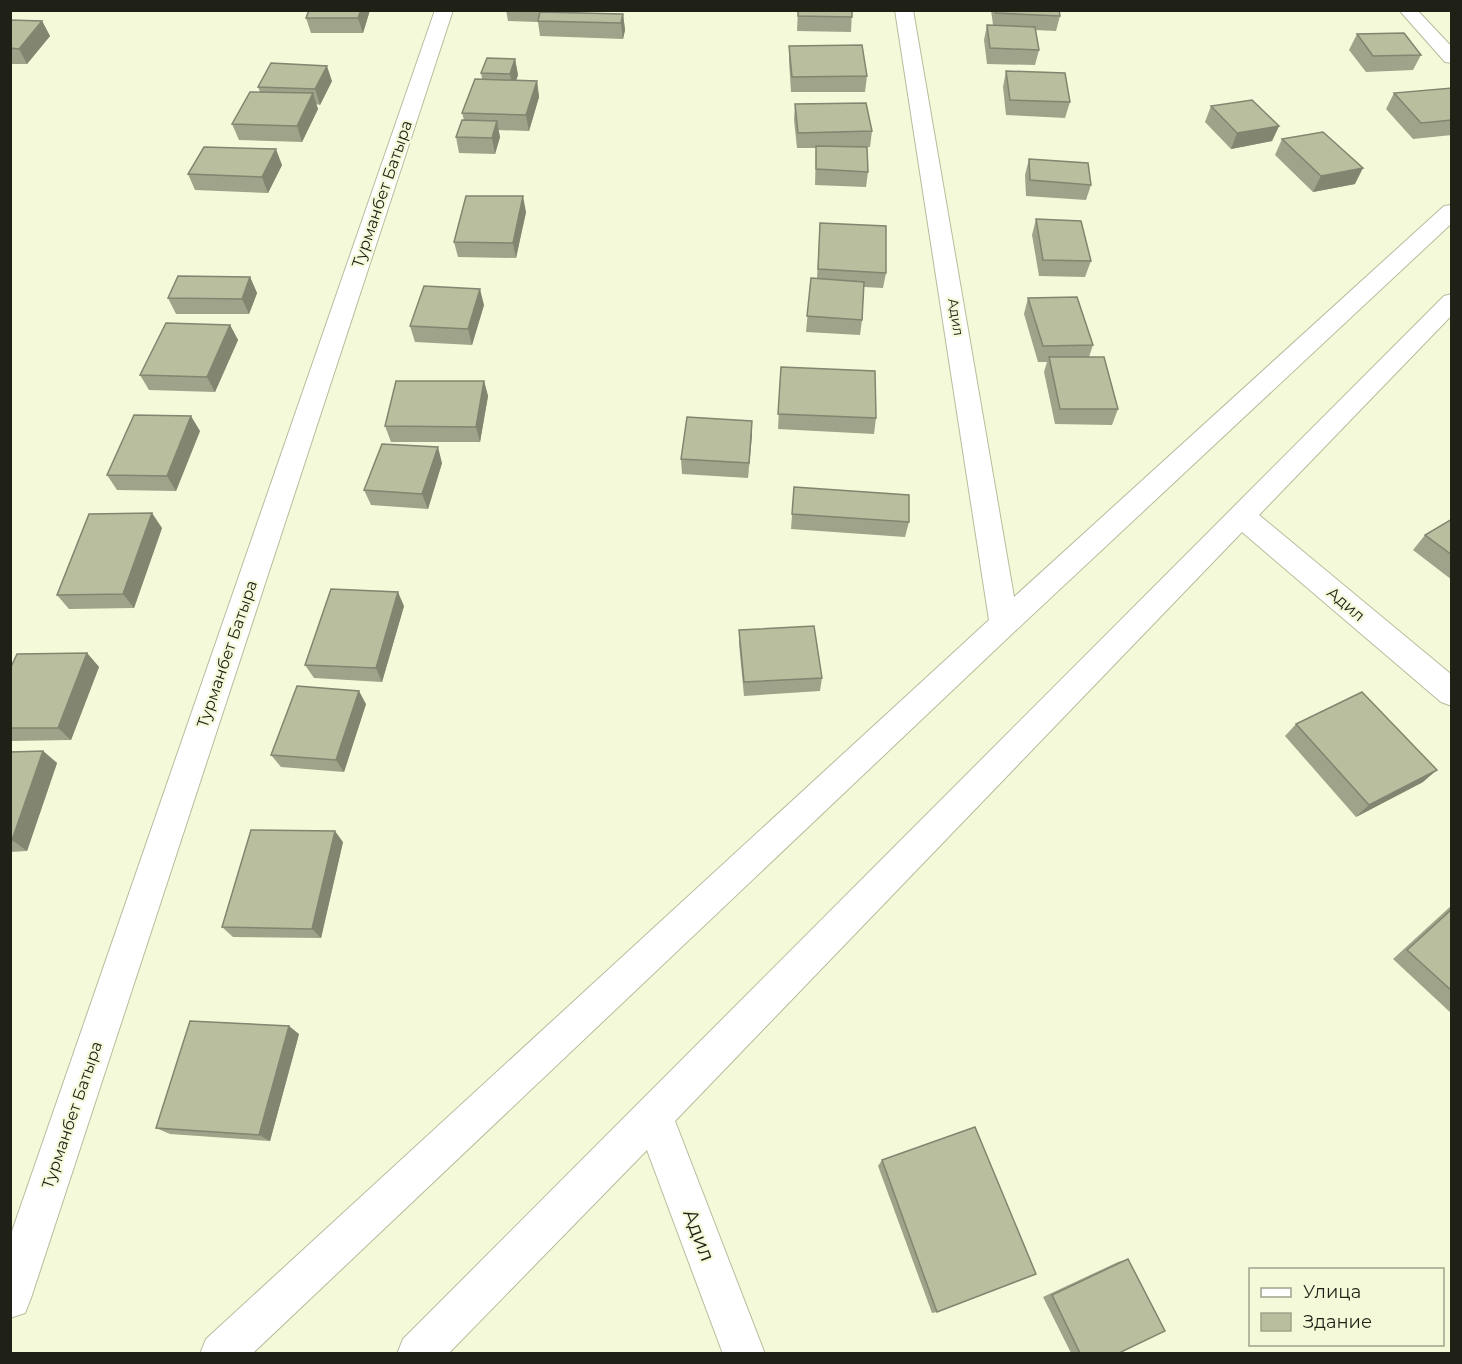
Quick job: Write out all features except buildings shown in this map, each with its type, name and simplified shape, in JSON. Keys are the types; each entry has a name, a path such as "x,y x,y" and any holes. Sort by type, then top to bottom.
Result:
{"street":[{"name":"Турманбет Батыра","path":"10,1298 444,10"},
{"name":"Адил","path":"904,10 1004,624"},
{"path":"1407,10 1452,58"},
{"path":"221,1353 1004,624 1452,211"},
{"path":"418,1353 654,1116 1452,301"},
{"name":"Адил","path":"1240,515 1452,693"},
{"name":"Адил","path":"654,1116 744,1353"}]}
